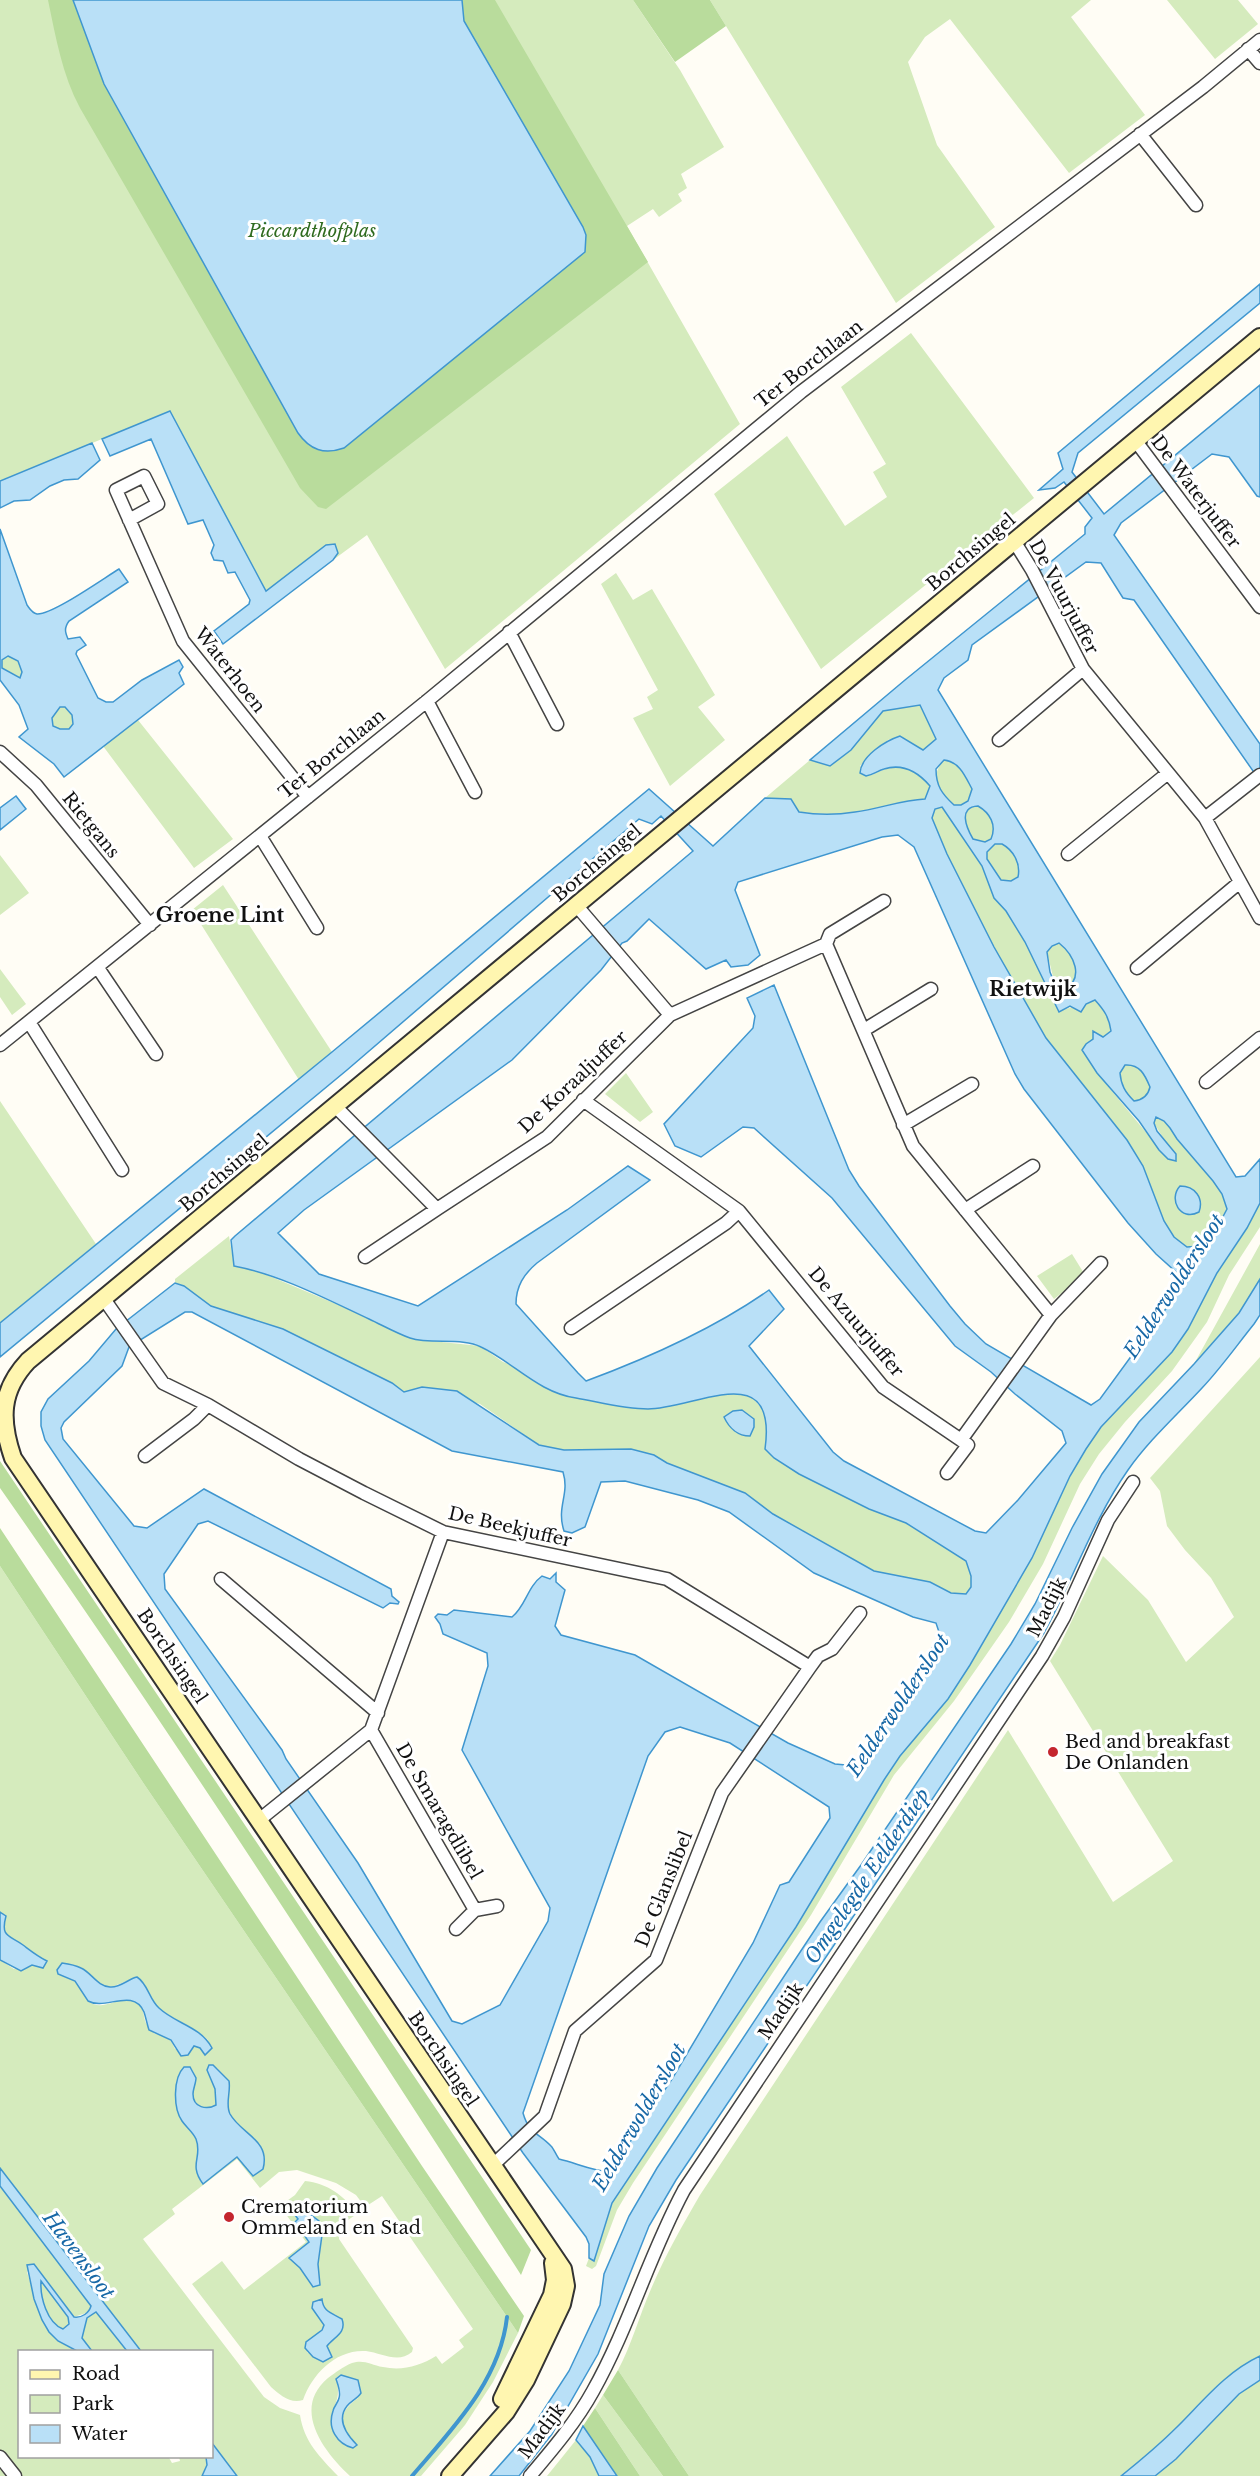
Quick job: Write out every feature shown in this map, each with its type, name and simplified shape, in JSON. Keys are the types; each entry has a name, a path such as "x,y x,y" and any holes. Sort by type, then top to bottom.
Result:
{"main road":[{"name":"Borchsingel","path":"450,2476 474,2446 492,2430 516,2397 566,2293 565,2278 559,2262 13,1458 3,1433 2,1409 12,1380 28,1361 1260,337"}],"street":[{"name":"Ter Borchlaan","path":"0,1045 427,701 801,392 1260,40"},
{"path":"1248,49 1260,63"},
{"path":"1140,134 1196,205"},
{"name":"De Waterjuffer","path":"1135,440 1255,591 1260,607"},
{"name":"Waterhoen","path":"129,520 183,641 308,797"},
{"name":"De Vuurjuffer","path":"1014,541 1032,570 1083,669 1205,818 1260,918"},
{"path":"509,632 557,724"},
{"name":"De Vuurjuffer","path":"999,740 1083,669"},
{"path":"427,701 476,792"},
{"name":"Rietgans","path":"0,752 36,785 150,925"},
{"path":"1068,854 1168,773"},
{"path":"1205,818 1256,777"},
{"path":"261,836 317,928"},
{"path":"1137,968 1240,882"},
{"name":"De Koraaljuffer","path":"364,1257 547,1137 670,1015 826,944 830,934 884,901"},
{"path":"576,905 670,1015"},
{"path":"826,944 913,1146 1051,1315"},
{"path":"98,968 156,1054"},
{"path":"864,1030 931,989"},
{"path":"29,1022 122,1170"},
{"path":"1206,1082 1260,1038"},
{"path":"903,1125 972,1084"},
{"name":"De Azuurjuffer","path":"583,1100 739,1210 883,1387 962,1440"},
{"path":"335,1106 437,1209"},
{"path":"965,1210 1032,1166"},
{"path":"572,1328 726,1223 739,1210"},
{"path":"947,1473 968,1445 962,1440 1051,1315 1101,1263"},
{"name":"De Beekjuffer","path":"104,1299 163,1383 208,1405 299,1459 443,1532 667,1580 810,1666"},
{"path":"145,1456 194,1419 208,1405"},
{"name":"Madijk","path":"530,2476 563,2436 592,2393 612,2356 663,2230 684,2190 1042,1656 1064,1617 1108,1520 1133,1482"},
{"path":"258,1820 371,1730 443,1532"},
{"path":"221,1580 378,1713"},
{"name":"De Glanslibel","path":"492,2166 545,2116 575,2031 656,1960 722,1793 810,1666 818,1656 832,1649 860,1613"},
{"name":"De Smaragdlibel","path":"371,1730 475,1910"},
{"path":"456,1929 475,1910 497,1906"},
{"path":"0,2457 15,2476"}],"green space":[{"name":"Piccardthofplas","path":"0,0 633,0 680,70 724,147 681,174 687,188 678,194 682,201 659,217 653,209 627,226 740,424 445,669 367,535 333,560 338,553 326,545 266,591 170,411 0,481"},
{"path":"48,0 73,0 104,84 298,433 477,46 464,21 462,0 495,0 648,262 326,509 318,507 300,488 80,108 64,69"},
{"path":"633,0 710,0 726,26 675,62"},
{"path":"710,0 1091,0 1071,17 1145,115 1069,173 950,19 925,37 908,62 937,145 995,227 896,303"},
{"path":"1167,0 1238,0 1258,24 1215,59"},
{"path":"911,333 1034,498 821,669 714,494 787,436 845,526 887,497 873,472 886,464 841,387"},
{"path":"616,573 633,600 652,589 715,695 698,707 725,740 670,786 633,718 653,709 647,697 658,690 601,584"},
{"path":"8,656 18,661 22,672 20,678 2,668 2,660"},
{"path":"920,705 937,739 923,750 900,737 888,740 860,766 872,775 896,767 910,770 930,786 925,799 855,812 827,814 799,812 791,799 765,798 810,760 830,766 851,750 883,711"},
{"path":"60,707 65,707 72,715 73,725 69,729 53,726 52,718"},
{"path":"138,720 233,839 194,868 103,746"},
{"path":"944,760 958,767 972,789 968,801 961,805 954,805 937,784 937,773"},
{"path":"978,806 986,812 993,824 991,839 985,842 973,839 966,824 965,818 968,810"},
{"path":"942,807 982,866 994,898 1006,911 1025,942 1059,1012 1095,1000 1106,1014 1111,1031 1103,1038 1086,1044 1097,1073 1168,1159 1165,1141 1154,1123 1156,1117 1170,1128 1222,1194 1227,1209 1208,1240 1196,1246 1187,1247 1174,1237 1164,1221 1143,1166 1127,1140 1046,1038 994,947 947,854 932,818 935,809"},
{"path":"995,844 1002,844 1016,858 1018,877 1011,881 1001,880 987,859 987,852"},
{"path":"0,855 29,893 0,915"},
{"path":"223,885 332,1052 299,1080 192,910"},
{"path":"1059,942 1072,955 1076,969 1074,980 1068,987 1056,989 1047,952"},
{"path":"0,969 26,1004 12,1015 0,997"},
{"path":"1125,1065 1135,1066 1146,1078 1150,1087 1142,1099 1134,1101 1124,1088 1120,1073"},
{"path":"626,1073 653,1112 640,1122 605,1094"},
{"path":"0,1101 96,1244 0,1323"},
{"path":"1260,1203 1260,1227 1229,1275 1207,1322 1172,1371 1099,1454 1080,1484 1043,1564 1009,1622 954,1701 894,1775 811,1915 633,2183 617,2210 596,2266 592,2269 586,2266 589,2258 594,2261 612,2203 796,1927 884,1780 900,1756 948,1699 970,1665 1032,1558 1070,1476 1086,1449 1101,1427 1177,1345"},
{"path":"229,1236 234,1266 255,1270 422,1340 480,1346 503,1362 648,1409 737,1392 752,1397 763,1410 768,1428 765,1449 799,1474 869,1509 906,1523 966,1561 971,1576 971,1587 966,1594 951,1593 930,1582 874,1571 773,1514 745,1493 667,1463 654,1455 631,1449 564,1450 539,1445 480,1404 422,1387 404,1392 392,1383 283,1329 211,1306 184,1286 175,1283 175,1279"},
{"path":"1260,1244 1260,1279 1239,1313 1194,1364"},
{"path":"1072,1254 1085,1275 1054,1299 1037,1276"},
{"path":"1260,1357 1260,2356 1236,2370 1164,2439 1121,2476 689,2476 618,2370 651,2289 700,2195 1008,1730 1113,1902 1173,1861 1050,1661 1103,1556 1148,1600 1186,1662 1234,1617 1211,1578 1167,1526 1160,1491 1150,1478"},
{"path":"0,1461 531,2250 521,2275 199,1781 0,1488"},
{"path":"0,1528 422,2166 524,2316 518,2333 144,1784 0,1566"},
{"path":"0,1566 144,1784 518,2333 493,2382 465,2425 421,2476 350,2476 322,2443 315,2430 312,2416 312,2403 317,2390 328,2378 346,2366 360,2362 390,2368 404,2368 436,2356 442,2364 464,2347 459,2340 473,2329 382,2196 365,2207 356,2195 336,2183 297,2170 279,2172 260,2188 237,2159 172,2209 175,2214 143,2239 264,2397 280,2408 300,2415 309,2441 338,2476 237,2476 213,2444 213,2350 140,2350 0,2168 0,1960 14,1969 47,1961 5,1933 6,1916 0,1912","holes":["58,1974 91,1975 98,1982 109,1987 137,1978 144,1984 159,2008 208,2040 200,2048 194,2046 175,2049 168,2038 155,2034 150,2029 141,2007 133,2001 122,2000 105,2005 93,2004 87,2000 76,1982","184,2067 190,2067 195,2074 193,2096 196,2104 202,2107 210,2108 217,2105 215,2089 207,2070 217,2068 229,2081 230,2114 259,2144 263,2151 263,2169 237,2157 202,2184 196,2166 198,2151 196,2139 182,2121 177,2108 176,2086","336,2379 358,2398 343,2415 346,2432 356,2445 331,2421 338,2396"]},
{"path":"305,2181 313,2182 335,2192 352,2207 357,2214 344,2224 340,2230 339,2239 413,2348 412,2352 401,2357 390,2357 366,2351 345,2354 335,2359 319,2373 312,2381 303,2400 298,2401 286,2398 271,2387 192,2284 222,2261 244,2290 306,2242 280,2206 295,2195","holes":["293,2211 322,2235 318,2264 320,2284 313,2287 300,2268 289,2258 309,2242 295,2222 298,2219","322,2306 328,2312 336,2315 337,2337 327,2346 332,2357 323,2362 307,2352 324,2325 316,2314"]},
{"path":"0,2186 92,2306 86,2313 74,2317 34,2264 27,2272 42,2320 58,2341 75,2350 18,2350 18,2458 169,2458 172,2463 180,2461 179,2458 206,2458 207,2465 202,2476 0,2476"},
{"path":"41,2281 68,2317 69,2324 63,2329 52,2321 45,2309"},
{"path":"96,2312 126,2350 91,2350 82,2338 87,2317"},
{"path":"618,2370 689,2476 663,2476 603,2395"},
{"path":"1260,2380 1260,2476 1155,2476 1176,2459 1239,2394"},
{"path":"603,2395 663,2476 640,2476 595,2408"},
{"path":"595,2408 640,2476 617,2476 583,2426"},
{"path":"576,2440 590,2457 599,2476 547,2476"}],"water":[{"name":"Piccardthofplas","path":"73,0 462,0 464,21 583,227 586,235 585,252 344,448 330,451 318,450 307,444 298,433 104,84"},
{"path":"1260,284 1260,303 1078,453 1072,472 1104,514 1260,385 1260,497 1229,457 1212,454 1121,523 1114,535 1260,744 1260,781 1134,600 1123,598 1101,563 1086,562 972,645 968,660 944,678 938,690 1236,1177 1245,1176 1260,1159 1260,1203 1247,1228 1217,1273 1188,1329 1172,1352 1101,1427 1086,1449 1070,1476 1032,1558 970,1665 948,1699 900,1756 884,1780 796,1927 612,2203 594,2261 589,2258 589,2244 586,2237 523,2153 45,1440 41,1426 41,1412 48,1399 89,1361 116,1329 175,1283 184,1286 211,1306 283,1329 392,1383 404,1392 422,1387 457,1391 539,1445 564,1450 631,1449 654,1455 667,1463 745,1493 773,1514 874,1571 930,1582 951,1593 966,1594 971,1587 971,1576 966,1561 906,1523 869,1509 799,1474 774,1458 765,1449 766,1421 759,1404 746,1395 729,1394 667,1407 639,1409 563,1395 538,1384 481,1347 465,1342 410,1338 303,1288 269,1275 234,1266 231,1240 235,1236 693,851 661,816 652,824 639,819 347,1070 0,1357 0,1323 649,789 713,846 765,798 791,799 799,812 813,814 864,811 925,799 930,786 910,770 891,767 866,776 860,773 869,755 894,738 900,736 923,750 936,739 920,705 883,711 851,750 830,766 810,760 1085,534 1085,527 1092,518 1064,482 1055,488 1039,490 1063,469 1058,453","holes":["944,760 950,761 958,767 972,789 968,801 961,805 954,805 940,789 936,769","978,806 986,812 993,824 991,839 985,842 973,839 966,824 965,818 968,810","942,807 982,866 994,898 1006,911 1025,942 1059,1012 1070,1006 1081,1012 1086,1004 1095,1000 1103,1011 1111,1031 1103,1037 1093,1031 1093,1039 1082,1050 1097,1073 1139,1121 1159,1150 1168,1159 1176,1161 1176,1154 1157,1131 1154,1123 1156,1117 1164,1121 1222,1194 1227,1209 1211,1239 1200,1246 1187,1247 1174,1237 1164,1221 1143,1166 1127,1140 1046,1038 994,947 947,854 932,818 935,809","898,835 914,847 1015,1074 1024,1089 1128,1223 1176,1272 1181,1288 1100,1399 1091,1405 986,1344 950,1306 849,1170 774,985 747,998 755,1016 753,1028 664,1124 675,1146 701,1157 743,1127 754,1128 832,1198 955,1346 991,1372 1062,1431 1066,1443 1018,1500 986,1533 975,1531 844,1461 833,1452 749,1346 784,1309 769,1290 726,1317 657,1352 586,1381 578,1373 516,1304 517,1292 525,1276 537,1263 650,1180 628,1166 567,1210 418,1306 319,1274 278,1233 304,1210 512,1060 601,970 622,943 627,941 649,919 706,969 726,960 731,967 748,965 760,955 735,890 738,882 882,837","995,844 1002,844 1015,858 1018,877 1011,881 1001,880 987,859 987,852","1059,943 1073,960 1076,973 1070,985 1064,990 1057,989 1050,972 1047,952","1125,1065 1135,1066 1144,1075 1150,1087 1148,1093 1142,1099 1134,1101 1124,1088 1120,1073","185,1312 192,1312 452,1451 563,1472 565,1487 561,1514 564,1531 572,1533 585,1527 601,1482 625,1481 698,1500 729,1512 814,1573 913,1617 936,1623 940,1635 871,1748 857,1766 835,1764 788,1743 635,1655 561,1635 555,1626 565,1590 556,1582 556,1573 550,1579 542,1576 537,1580 517,1613 512,1617 454,1610 447,1615 438,1614 435,1617 443,1634 487,1653 488,1666 462,1750 550,1908 548,1921 500,2005 462,2024 452,2021 358,1863 282,1750 165,1589 164,1574 198,1524 208,1521 383,1608 390,1603 398,1604 399,1602 392,1596 391,1589 204,1489 147,1528 134,1526 63,1439 61,1428 64,1422 122,1366 129,1347","680,1727 730,1743 829,1807 830,1818 789,1882 780,1885 753,1943 672,2079 610,2172 559,2159 551,2146 531,2129 523,2113 648,1756 665,1732"]},
{"path":"170,411 266,591 326,545 335,544 338,553 333,560 223,644 214,631 249,604 250,600 235,572 228,573 223,561 214,560 211,553 214,545 203,520 188,524 151,439 110,456 102,439"},
{"path":"92,443 100,460 78,479 64,480 50,486 30,500 14,501 0,508 0,481"},
{"path":"0,529 27,605 37,614 66,603 119,569 128,582 69,621 66,628 68,639 80,637 86,645 76,654 98,698 106,702 113,702 142,680 179,660 183,667 179,673 184,684 64,777 54,764 19,737 28,729 19,705 0,680","holes":["8,656 18,661 22,672 20,678 2,668 2,660","60,707 65,707 72,715 73,724 69,729 53,726 52,718"]},
{"path":"16,796 26,809 0,830 0,808"},
{"path":"1180,1186 1190,1188 1197,1194 1200,1202 1199,1212 1186,1214 1178,1208 1175,1197"},
{"name":"Omgelegde Eelderdiep","path":"1260,1279 1260,1315 1216,1373 1154,1438 1128,1470 1104,1509 1044,1633 676,2180 649,2226 598,2354 552,2434 519,2476 490,2476 530,2431 569,2371 600,2305 604,2274 629,2216 657,2168 820,1922 1011,1644 1035,1604 1072,1528 1102,1474 1139,1422 1239,1313"},
{"path":"742,1410 754,1419 754,1427 750,1436 734,1431 724,1417 733,1411"},
{"path":"0,1912 6,1916 4,1928 7,1935 47,1961 43,1968 32,1965 21,1971 0,1960"},
{"path":"62,1963 81,1968 105,1986 110,1987 137,1977 159,2008 201,2035 212,2048 205,2055 200,2048 194,2046 188,2055 181,2056 171,2040 149,2030 144,2012 139,2005 126,2000 102,2003 88,2001 75,1981 58,1974 57,1970"},
{"path":"209,2065 213,2065 229,2081 230,2114 254,2138 263,2151 263,2169 253,2176 237,2157 203,2184 199,2177 196,2166 198,2145 195,2136 179,2115 175,2093 180,2072 184,2067 190,2067 196,2078 193,2094 195,2102 201,2107 216,2105 215,2089 207,2070"},
{"path":"0,2168 140,2350 126,2350 96,2312 87,2318 82,2338 91,2350 75,2350 58,2341 42,2320 34,2299 27,2265 34,2264 74,2317 85,2315 91,2306 0,2186","holes":["41,2281 68,2317 69,2324 63,2329 57,2326 49,2315 43,2302"]},
{"path":"303,2209 319,2221 322,2235 318,2264 320,2285 313,2287 300,2268 289,2258 309,2242 295,2222 298,2219 292,2211"},
{"path":"322,2299 326,2309 342,2319 343,2324 339,2334 327,2346 332,2357 323,2362 313,2357 305,2348 306,2342 322,2330 324,2325 312,2308 313,2302"},
{"path":"1260,2356 1260,2380 1239,2394 1176,2459 1155,2476 1121,2476 1178,2426 1226,2378"},
{"path":"341,2375 358,2380 361,2393 347,2406 343,2417 344,2427 357,2445 353,2448 338,2439 331,2423 331,2417 340,2396 336,2379"},
{"path":"583,2426 617,2476 599,2476 590,2457 576,2440"},
{"path":"213,2444 237,2476 202,2476 207,2465 206,2458 213,2458"}],"waterway":[{"name":"Eelderwoldersloot","path":"412,2476 458,2422 484,2383 503,2340 507,2317"}],"place":[{"name":"Bed and breakfast De Onlanden","path":"1053,1752"},
{"name":"Crematorium Ommeland en Stad","path":"229,2217"}],"district":[{"name":"Groene Lint","path":"220,915"},
{"name":"Rietwijk","path":"1033,989"}],"water label":[{"name":"Havensloot","path":"79,2255"}]}
